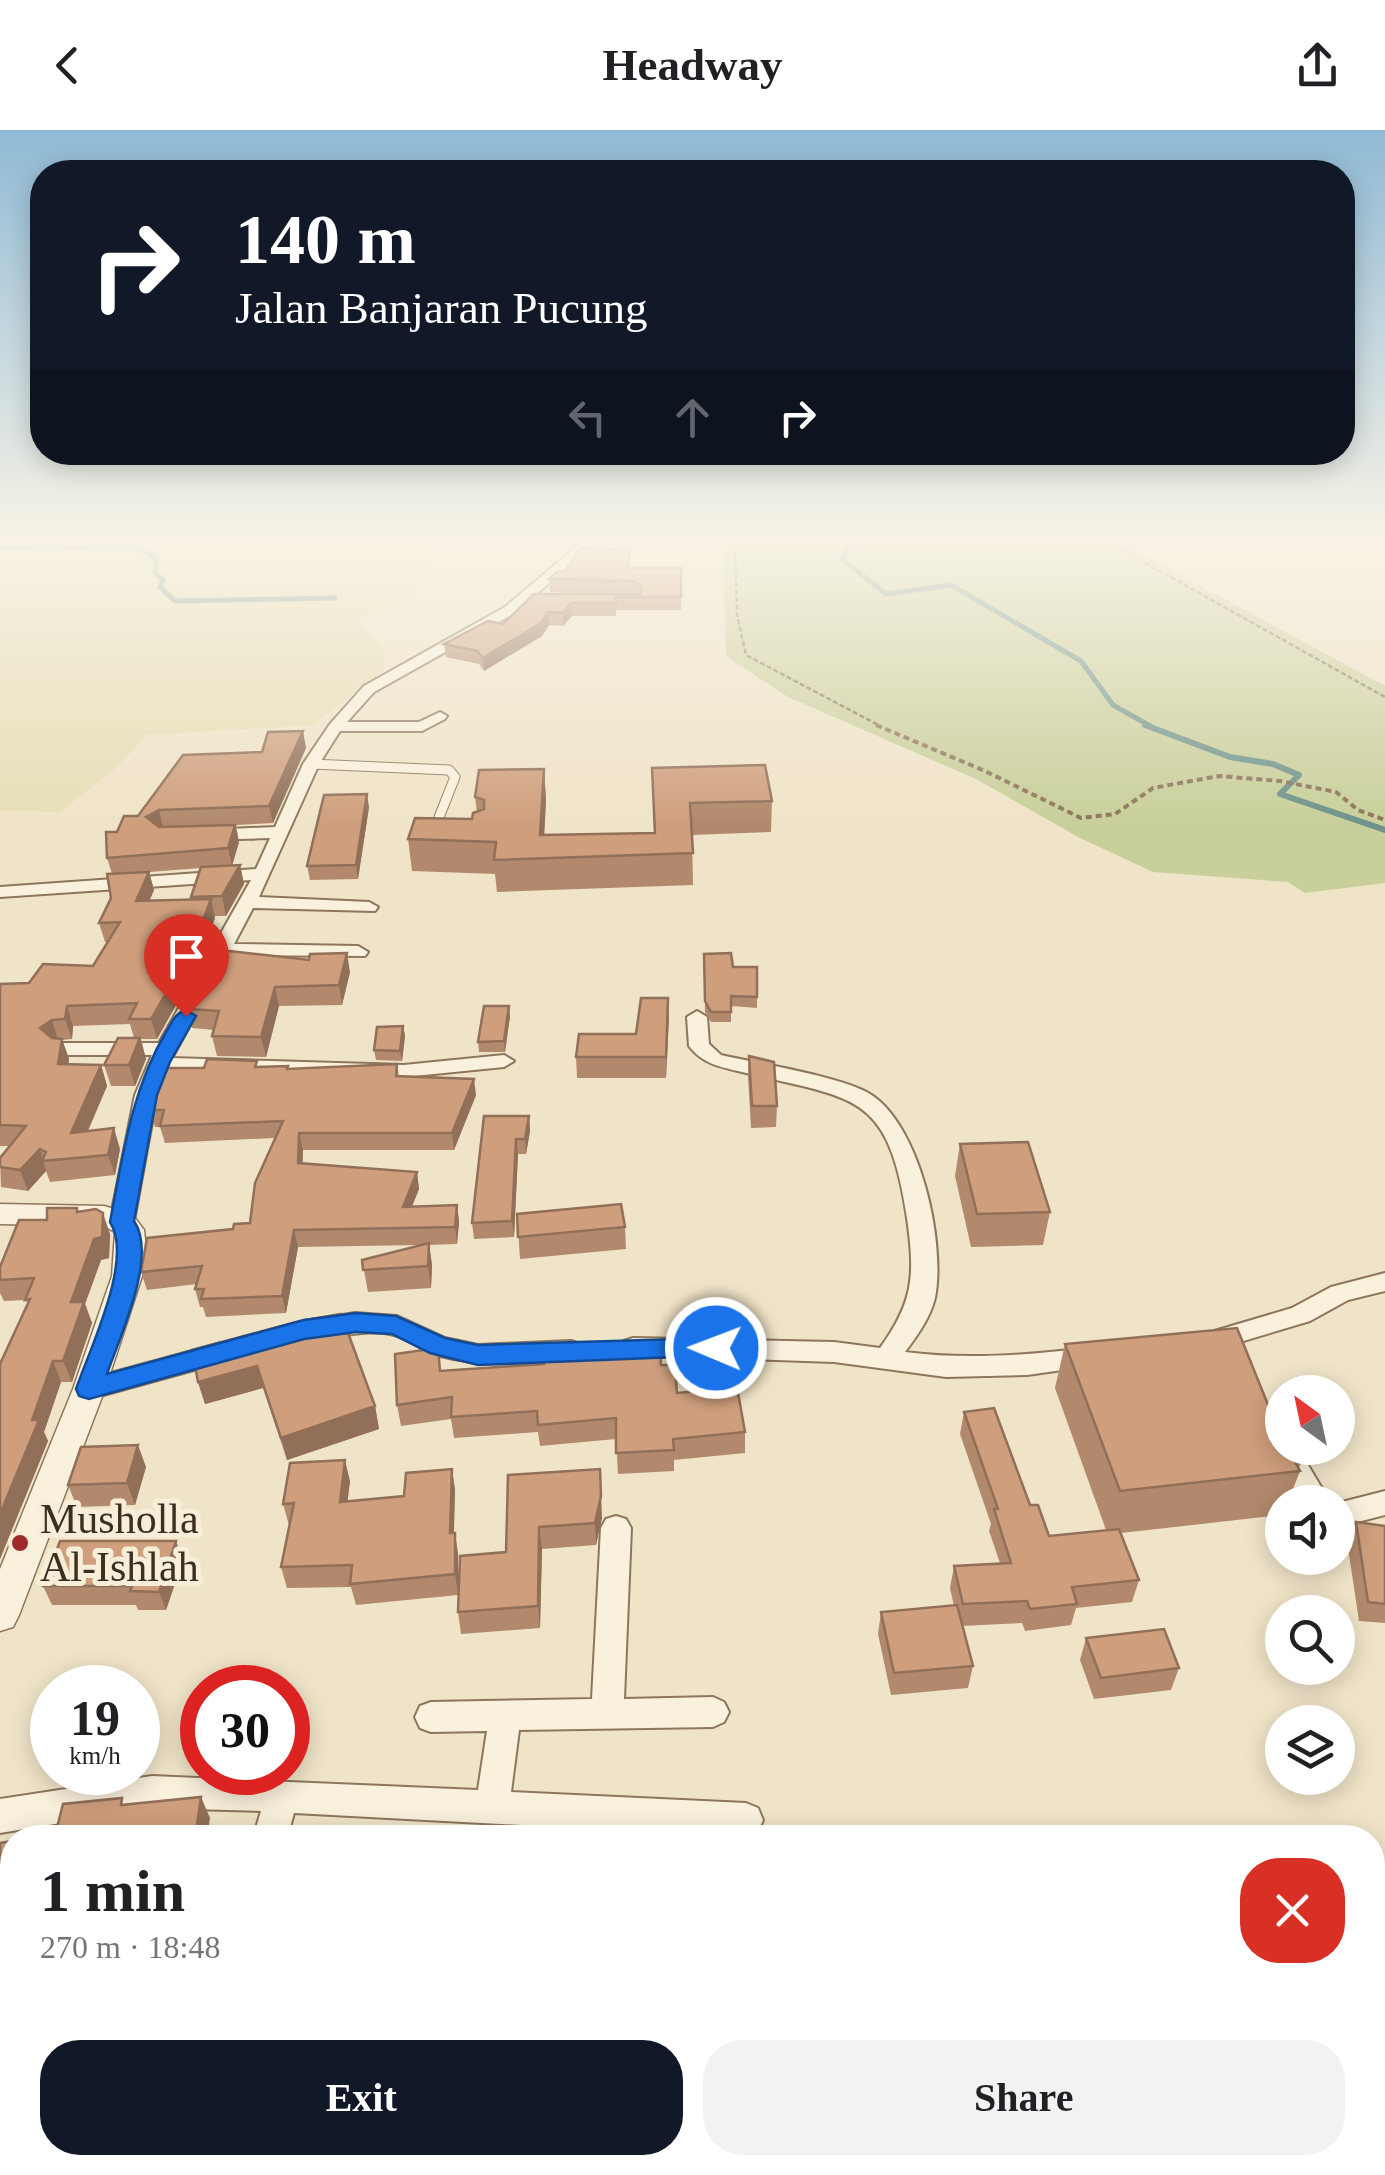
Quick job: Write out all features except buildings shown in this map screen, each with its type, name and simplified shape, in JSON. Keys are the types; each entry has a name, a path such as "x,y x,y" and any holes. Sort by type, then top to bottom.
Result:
{"street":[{"path":"122,1222 146,1095 263,874 311,764 335,726 369,689 466,632"},
{"path":"335,726 422,726 440,716"},
{"path":"183,836 282,832"},
{"path":"0,892 263,874"},
{"path":"247,902 369,908"},
{"path":"224,949 358,952"},
{"path":"697,1017 700,1046 714,1060 855,1094 873,1104 898,1135 920,1229 924,1280 912,1322 886,1358"},
{"path":"60,1050 404,1071 504,1061"},
{"path":"0,1214 104,1216 122,1222 128,1230 131,1248 127,1276 89,1389 6,1580 0,1615"},
{"path":"1178,1347 1222,1340 1301,1315 1340,1293 1382,1286"},
{"path":"288,1334 356,1322 396,1325 439,1346 478,1355 677,1346 834,1352 962,1366 1027,1365 1122,1354"},
{"path":"1222,1340 1239,1370"},
{"path":"89,1389 241,1348"},
{"path":"1355,1512 1385,1503"},
{"path":"607,1714 616,1528"},
{"path":"431,1716 714,1712"},
{"path":"492,1809 504,1716"},
{"path":"0,1816 152,1792 746,1820"},
{"path":"274,1825 282,1796"}],"lane":[{"path":"311,764 450,770 455,777 433,831 438,836"}],"path":[{"path":"741,632 746,655 862,719 985,771 1081,818 1115,814 1153,788 1219,776 1280,781 1336,792 1358,810 1385,820"},
{"path":"1269,632 1385,697"}],"shaded area":[{"path":"0,632 368,632 384,647 384,670 313,725 147,735 116,768 60,812 0,810"}],"green space":[{"path":"725,632 1286,632 1385,686 1385,883 1305,893 1288,882 1153,872 1080,838 976,779 788,697 726,656"}],"waterway":[{"path":"1032,632 1081,661 1113,705 1152,727"},
{"path":"1145,725 1230,757 1273,764 1299,775 1280,794 1385,830"}],"place":[{"name":"Musholla Al-Ishlah","path":"20,1543"}],"route":[{"path":"186,1016 159,1062 146,1095 122,1222 128,1230 131,1248 127,1276 89,1389 304,1330 356,1322 396,1325 439,1346 478,1355 677,1346 716,1348"}]}
